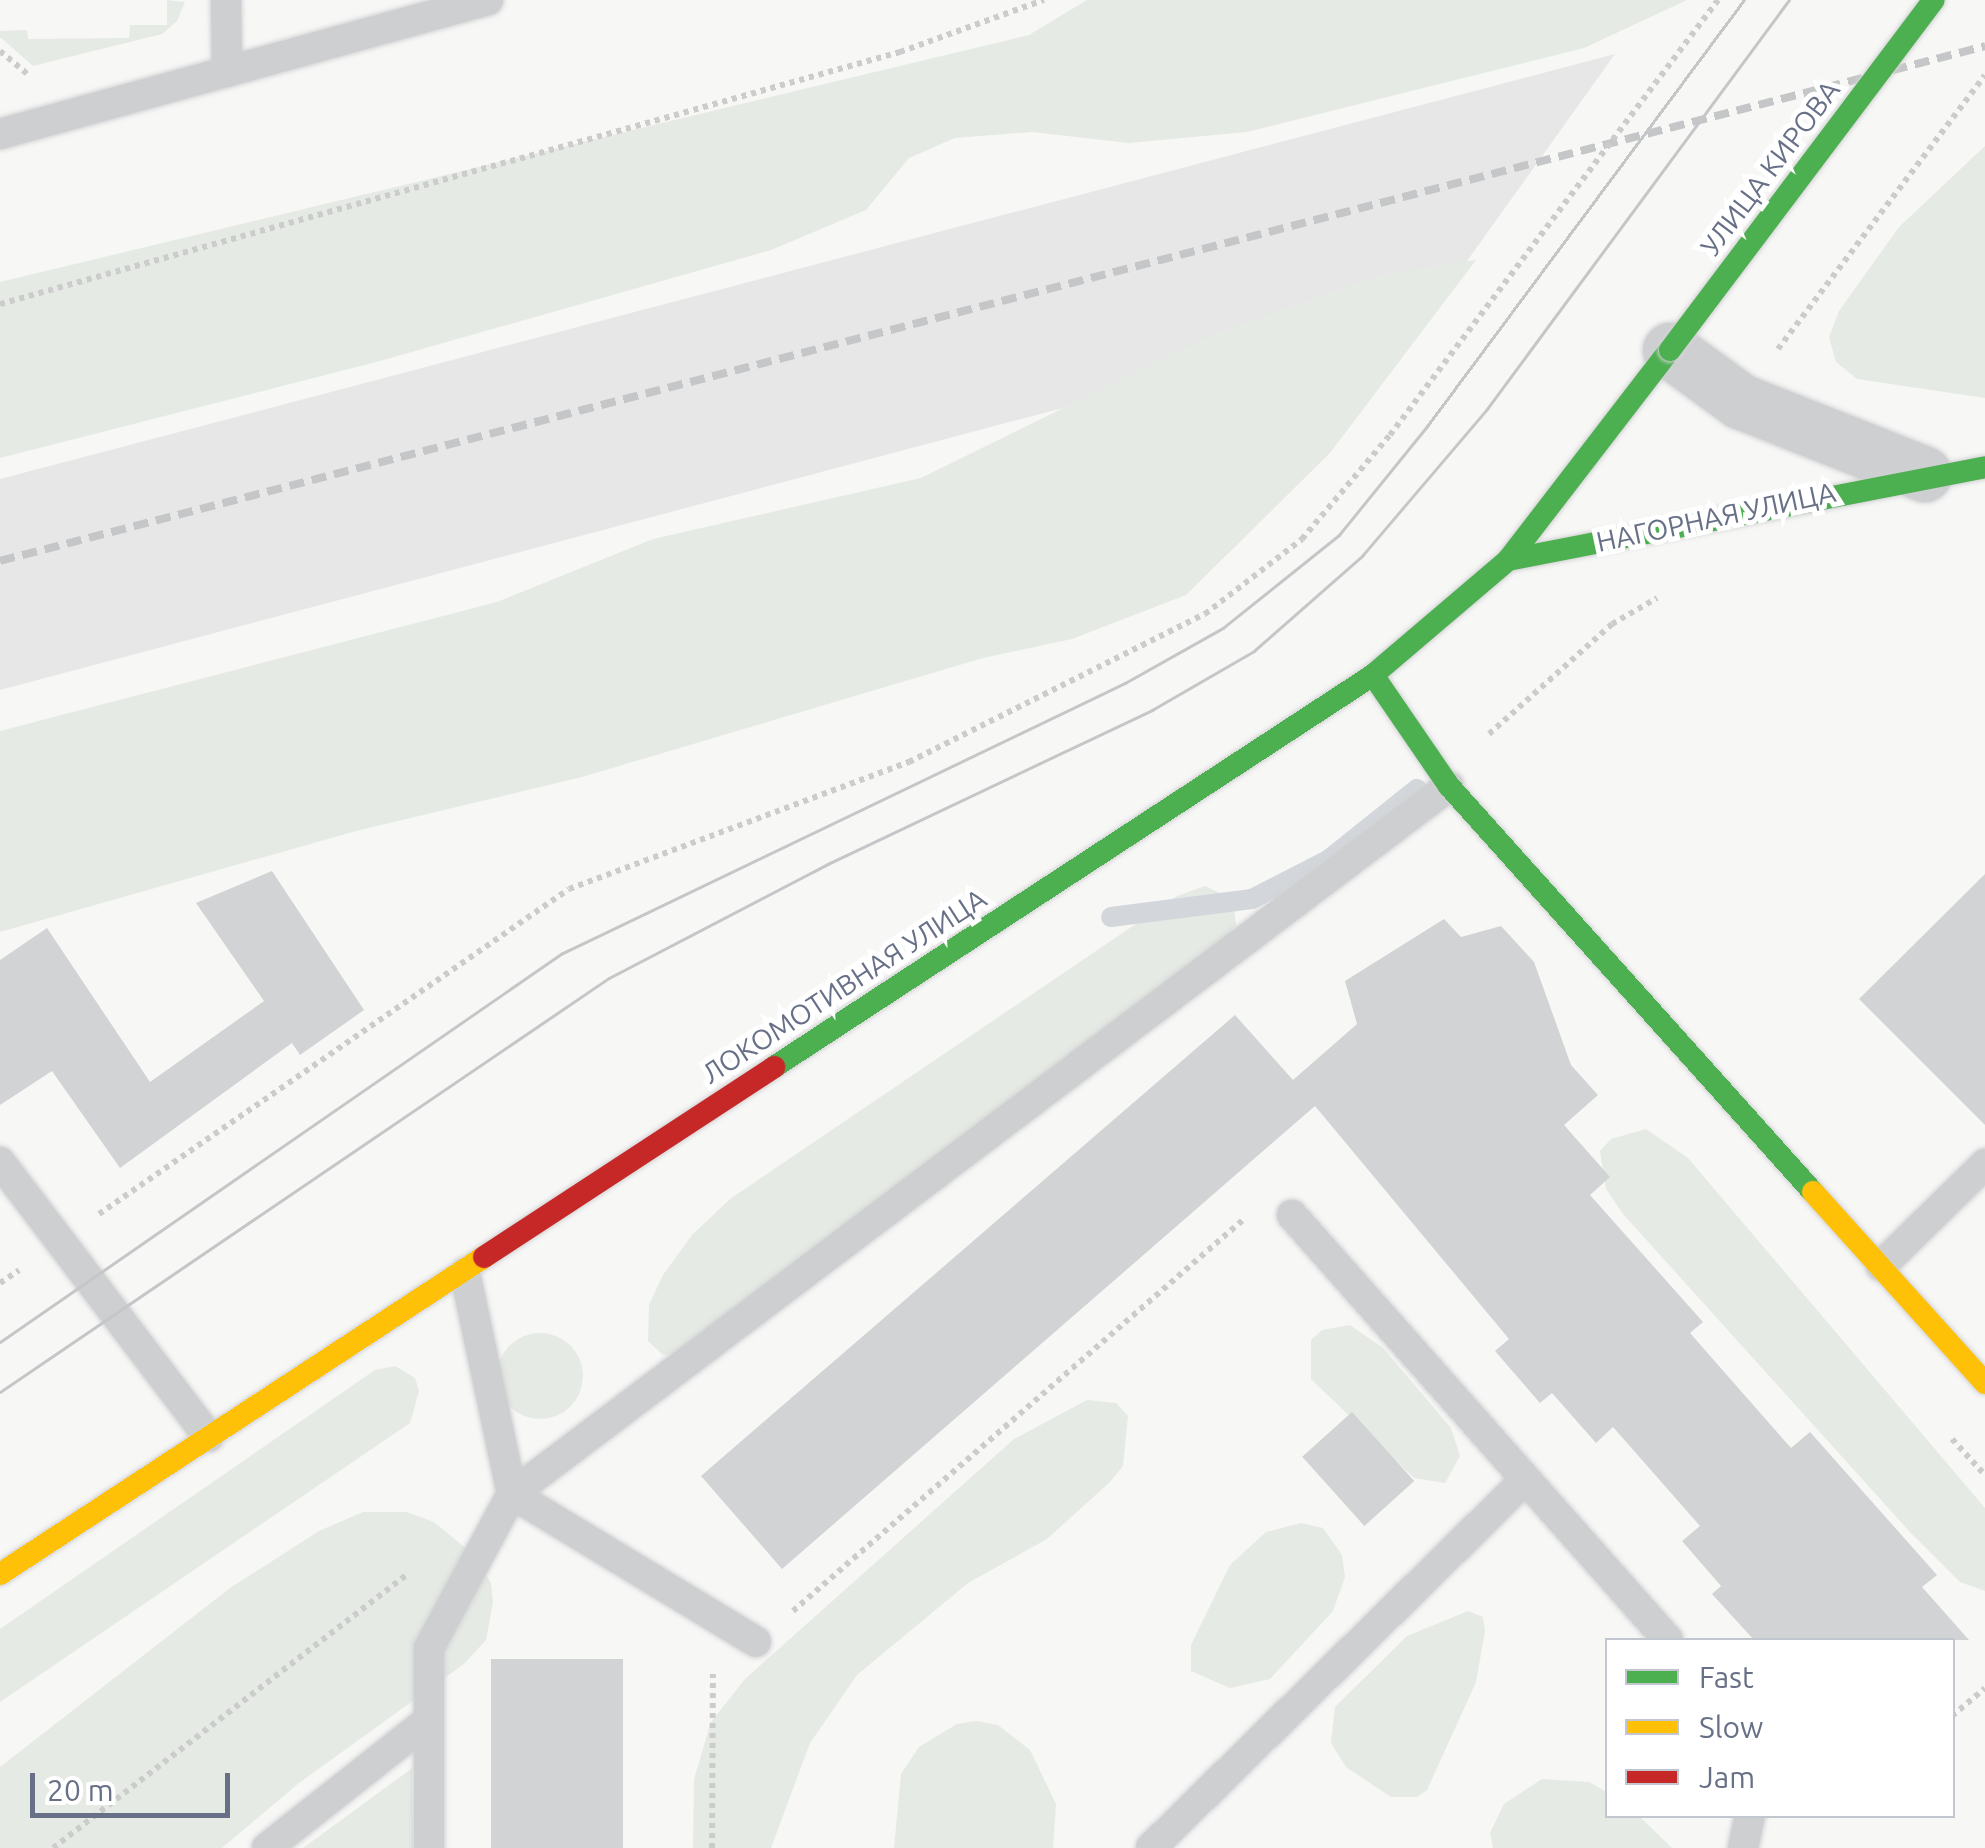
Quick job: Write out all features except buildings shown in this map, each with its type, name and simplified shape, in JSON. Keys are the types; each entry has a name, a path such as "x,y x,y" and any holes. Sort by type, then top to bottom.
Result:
{"main road":[{"name":"УЛИЦА КИРОВА","path":"1662,361 1934,0"},
{"name":"ЛОКОМОТИВНАЯ УЛИЦА","path":"0,1574 1373,674 1508,560 1662,361"},
{"name":"НАГОРНАЯ УЛИЦА","path":"1508,560 1924,474 1985,467"},
{"path":"1373,674 1448,786 1985,1383"}],"street":[{"name":"НАГОРНАЯ УЛИЦА","path":"1662,361 1740,400 1924,474"}],"lane":[{"path":"226,0 227,72"},
{"path":"0,134 488,0"},
{"path":"429,1848 429,1648 512,1494 1448,786"},
{"path":"0,1162 209,1437"},
{"path":"1881,1266 1985,1164"},
{"path":"1292,1215 1666,1638"},
{"path":"464,1273 512,1494 756,1642"},
{"path":"1151,1848 1525,1480"},
{"path":"267,1848 429,1720"},
{"path":"1742,1848 1750,1818"}],"path":[{"path":"0,304 900,52 1044,0"},
{"path":"0,1283 569,889 909,762 1204,614 1302,539 1390,435 1718,0"},
{"path":"0,51 30,76"},
{"path":"1781,344 1985,75"},
{"path":"1448,786 1504,716 1612,624 1673,590"},
{"path":"756,1642 1253,1212"},
{"path":"53,1848 417,1568"},
{"path":"712,1848 713,1613"},
{"path":"1955,1713 1985,1688"}],"shaded area":[{"path":"167,0 185,2 177,21 162,34 33,66 0,37 0,31 27,30 28,39 129,38 130,25 167,25"},
{"path":"1087,0 1687,0 1584,48 1247,132 1129,143 1032,132 955,138 909,158 866,210 771,250 380,361 0,458 0,282 1029,35"},
{"path":"1615,54 1432,310 0,690 0,479"},
{"path":"1985,146 1985,398 1857,379 1836,362 1829,337 1839,311 1899,227"},
{"path":"1476,260 1330,453 1186,595 1072,639 983,658 582,777 356,831 0,932 0,731 497,602 653,539 921,478 1212,335 1379,275"},
{"path":"1205,886 1233,899 1236,925 1225,940 682,1353 663,1355 648,1341 649,1305 663,1275 692,1235 730,1199 1177,896"},
{"path":"1646,1129 1688,1158 1985,1508 1985,1591 1960,1582 1909,1531 1623,1214 1606,1189 1600,1151 1611,1139"},
{"path":"1350,1325 1383,1348 1451,1428 1460,1456 1445,1483 1414,1478 1311,1379 1311,1340 1322,1330"},
{"path":"540,1333 570,1346 583,1376 570,1406 540,1419 510,1406 497,1376 510,1346"},
{"path":"395,1366 415,1378 419,1391 410,1423 0,1702 0,1629 375,1370"},
{"path":"1087,1400 1116,1403 1128,1416 1123,1466 1110,1482 1047,1539 968,1583 857,1675 810,1743 771,1848 693,1848 694,1779 711,1722 745,1679 1014,1439"},
{"path":"363,1512 406,1512 434,1522 474,1555 491,1583 493,1602 486,1640 464,1664 299,1783 222,1848 0,1848 0,1767 230,1588 319,1531"},
{"path":"1301,1523 1323,1528 1342,1555 1345,1577 1333,1611 1270,1679 1230,1688 1191,1671 1191,1645 1230,1565 1266,1532"},
{"path":"1468,1611 1483,1617 1485,1631 1476,1682 1427,1790 1417,1797 1391,1797 1346,1767 1331,1743 1335,1707 1407,1636"},
{"path":"976,1721 998,1725 1030,1750 1056,1804 1053,1848 894,1848 901,1774 919,1747 957,1724"},
{"path":"411,1769 413,1848 303,1848"},
{"path":"1542,1779 1589,1782 1605,1791 1605,1818 1641,1818 1672,1848 1493,1848 1490,1833 1504,1804"}],"waterway":[{"path":"1111,917 1252,899 1328,860 1417,789"}],"tram line":[{"path":"0,1342 561,954 1125,683 1223,628 1339,535 1428,425 1744,0"},
{"path":"0,1392 609,978 828,864 1152,710 1254,651 1362,556 1487,409 1789,0"}],"railway":[{"path":"0,561 1985,46"}],"traffic: fast":[{"path":"1670,350 1934,0"},
{"path":"774,1067 1373,675 1508,560 1670,350"},
{"path":"1508,560 1985,467"},
{"path":"1373,675 1449,786 1813,1192"}],"traffic: slow":[{"path":"1813,1192 1985,1383"},
{"path":"0,1574 484,1257"}],"traffic: jam":[{"path":"484,1257 774,1067"}]}
